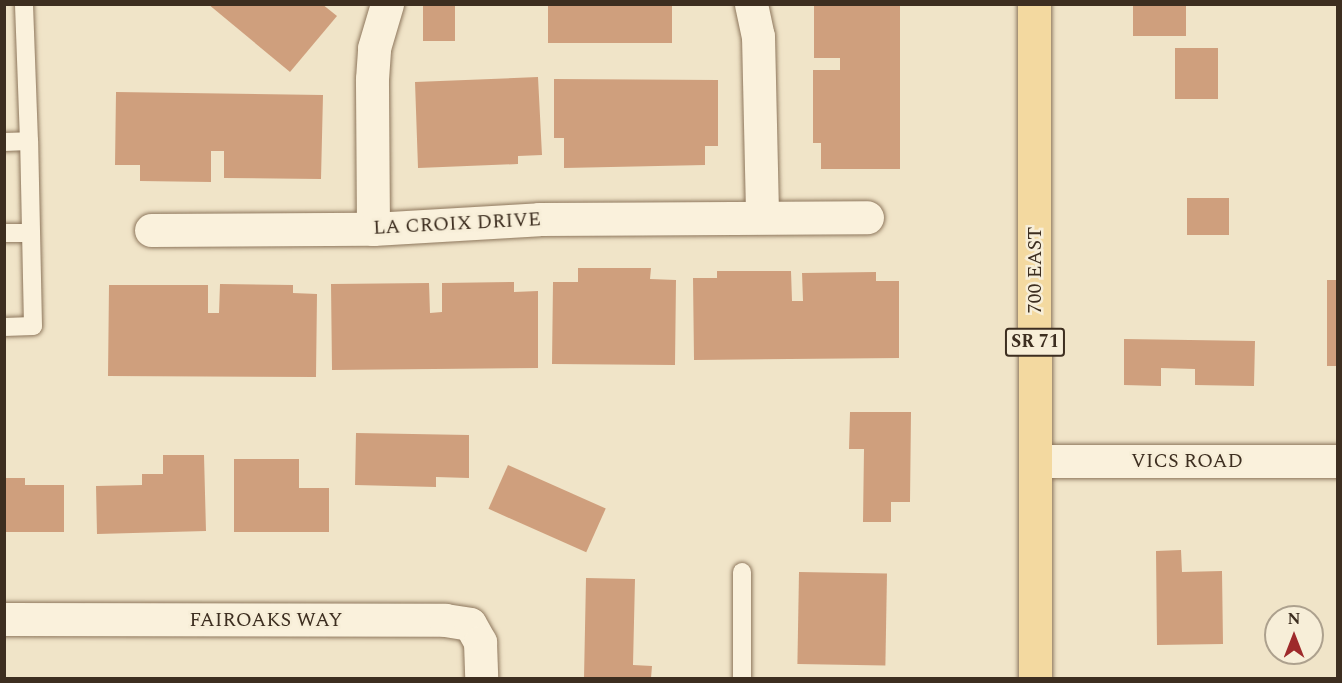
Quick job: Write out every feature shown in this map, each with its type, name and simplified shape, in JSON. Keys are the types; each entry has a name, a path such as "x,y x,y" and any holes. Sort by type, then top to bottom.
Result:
{"main road":[{"name":"700 EAST","path":"1034,4 1035,678"}],"street":[{"path":"373,229 372,79 374,48 387,4"},
{"path":"751,4 758,36 762,216"},
{"name":"LA CROIX DRIVE","path":"152,230 373,229 539,219 867,217"},
{"name":"VICS ROAD","path":"1036,461 1338,461"},
{"name":"FAIROAKS WAY","path":"4,619 445,620 470,624 480,642 481,678"}],"lane":[{"path":"4,327 33,327 24,4"},
{"path":"4,142 28,141"},
{"path":"4,233 30,233"},
{"path":"742,572 742,678"}],"building":[{"path":"208,4 322,4 337,16 290,72"},
{"path":"423,4 455,4 455,41 423,41"},
{"path":"548,4 672,4 672,43 548,43"},
{"path":"814,4 900,4 900,169 821,169 821,143 813,143 813,70 840,70 840,58 814,58"},
{"path":"1133,4 1186,4 1186,36 1133,36"},
{"path":"1175,48 1218,48 1218,99 1175,99"},
{"path":"538,77 542,155 518,156 518,164 418,168 415,82"},
{"path":"554,79 718,80 718,146 705,146 705,165 564,168 564,138 554,138"},
{"path":"116,92 323,95 321,179 224,178 224,151 211,151 211,182 140,181 140,165 115,165"},
{"path":"1187,198 1229,198 1229,235 1187,235"},
{"path":"578,268 651,268 650,279 676,280 675,365 552,364 553,282 578,282"},
{"path":"717,271 791,271 792,301 803,301 802,273 876,272 876,281 899,281 899,358 694,360 693,278 717,278"},
{"path":"1327,280 1338,280 1338,366 1327,366"},
{"path":"514,282 514,292 538,291 538,368 332,370 331,284 429,283 430,313 442,312 442,283"},
{"path":"220,284 293,285 293,293 317,294 316,377 108,376 109,285 208,285 208,313 219,313"},
{"path":"1124,339 1255,341 1254,386 1195,385 1195,369 1161,368 1161,386 1124,385"},
{"path":"850,412 911,412 910,502 891,502 891,522 863,522 864,449 849,449"},
{"path":"356,433 469,435 469,478 436,477 436,487 355,485"},
{"path":"163,455 204,455 206,531 97,534 96,486 142,485 142,474 163,474"},
{"path":"234,459 299,459 299,488 329,488 329,532 234,532"},
{"path":"508,465 606,509 586,552 488,509"},
{"path":"4,478 25,478 25,485 64,485 64,532 4,532"},
{"path":"1181,550 1182,572 1222,571 1223,644 1157,645 1156,551"},
{"path":"799,572 887,574 885,666 797,664"},
{"path":"586,578 635,579 633,665 652,666 651,678 584,678"}]}
